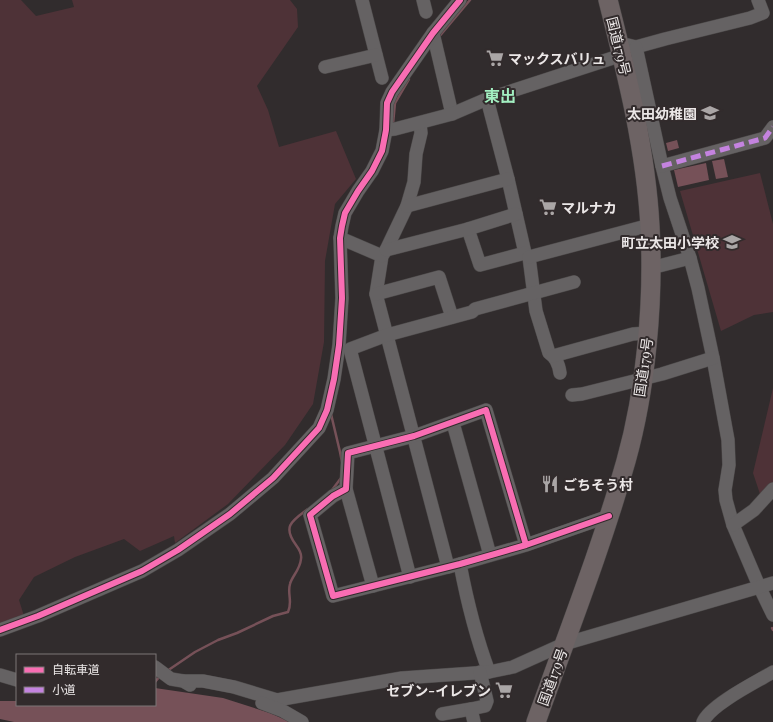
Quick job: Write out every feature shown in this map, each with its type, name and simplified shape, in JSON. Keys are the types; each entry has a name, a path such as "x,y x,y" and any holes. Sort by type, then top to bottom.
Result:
{"highway":[{"name":"国道179号","path":"536,722 609,516 626,459 642,379 647,333 651,268 650,225 643,161 625,48 608,0"}],"street":[{"path":"362,0 382,78"},
{"path":"410,577 376,447 344,347 342,298 345,240 342,226 346,213 358,190 372,171 382,151 390,129 387,104 392,92 433,33 460,0"},
{"path":"390,129 452,114 487,99 625,48 750,18 768,11 758,0"},
{"path":"433,33 452,114"},
{"path":"625,48 698,288 728,440 729,465 725,490 726,500 733,524 773,615"},
{"path":"325,67 376,55"},
{"path":"487,99 527,255 536,310 549,353 553,356 559,367 560,373"},
{"path":"420,122 421,133 416,154 414,182 407,206 384,253 376,294 414,436 454,565 464,583 484,672 487,701 485,706 473,716 442,714"},
{"path":"662,166 765,138 773,126"},
{"path":"407,206 508,179"},
{"path":"345,240 384,253 516,214"},
{"path":"468,229 480,265 650,225"},
{"path":"651,268 690,258"},
{"path":"376,294 439,277 452,317"},
{"path":"344,347 574,282"},
{"path":"553,356 633,334 647,333"},
{"path":"0,630 38,616 142,571 178,550 230,514 273,478 319,428 327,410 334,379 344,347"},
{"path":"572,395 582,394 642,379 713,358"},
{"path":"373,586 346,489 348,453 414,436 486,410 526,545"},
{"path":"453,423 490,555"},
{"path":"346,489 333,496 310,515 333,596 410,577 526,545 609,516"},
{"path":"733,524 754,510 773,489"},
{"path":"177,680 203,681 218,684 277,700 402,678 484,672 512,667 564,644 773,583"},
{"path":"156,668 188,685 228,692 256,700 282,711 302,722"},
{"path":"703,722 705,717 713,708 773,672"},
{"path":"0,675 16,680"}],"shaded area":[{"path":"0,0 21,0 36,16 74,7 72,0 290,0 297,9 298,27 257,86 268,110 279,147 336,131 356,179 335,204 325,261 324,342 313,404 285,445 228,504 175,543 174,536 140,551 124,539 75,557 34,577 19,600 24,616 0,624"},
{"path":"677,140 679,148 668,151 666,143"},
{"path":"724,159 728,177 716,179 712,161"},
{"path":"706,163 709,180 678,187 674,170"},
{"name":"町立太田小学校","path":"760,173 773,224 773,312 754,315 721,331 680,191"},
{"path":"773,388 773,487 761,497 753,473"},
{"path":"156,688 223,698 270,713 290,722 14,722 0,719 0,701 16,701 16,706 156,706"}],"waterway":[{"path":"438,38 470,0"},
{"path":"393,124 395,103 409,79"},
{"path":"331,414 342,462"},
{"path":"332,490 341,478"},
{"path":"167,671 195,652 218,640 273,616 288,612 290,605 290,584 299,566 301,557 301,553 292,538 289,528 293,521 308,509"},
{"path":"156,681 160,676"}],"marked path":[{"path":"662,166 765,138 773,127"}],"cycle path":[{"path":"0,630 38,616 142,571 178,550 230,514 273,478 319,428 327,410 334,379 339,345 342,298 340,238 345,213 372,171 382,151 386,130 387,103 392,92 433,33 460,0"},
{"path":"526,545 486,410 414,436 348,453 346,489 333,496 310,515 333,596 460,564 526,545 609,516"}],"place":[{"name":"マックスバリュ","path":"495,58"},
{"name":"太田幼稚園","path":"710,113"},
{"name":"マルナカ","path":"548,207"},
{"name":"町立太田小学校","path":"732,242"},
{"name":"ごちそう村","path":"550,484"},
{"name":"セブン-イレブン","path":"504,690"}],"district":[{"name":"東出","path":"500,95"}]}
